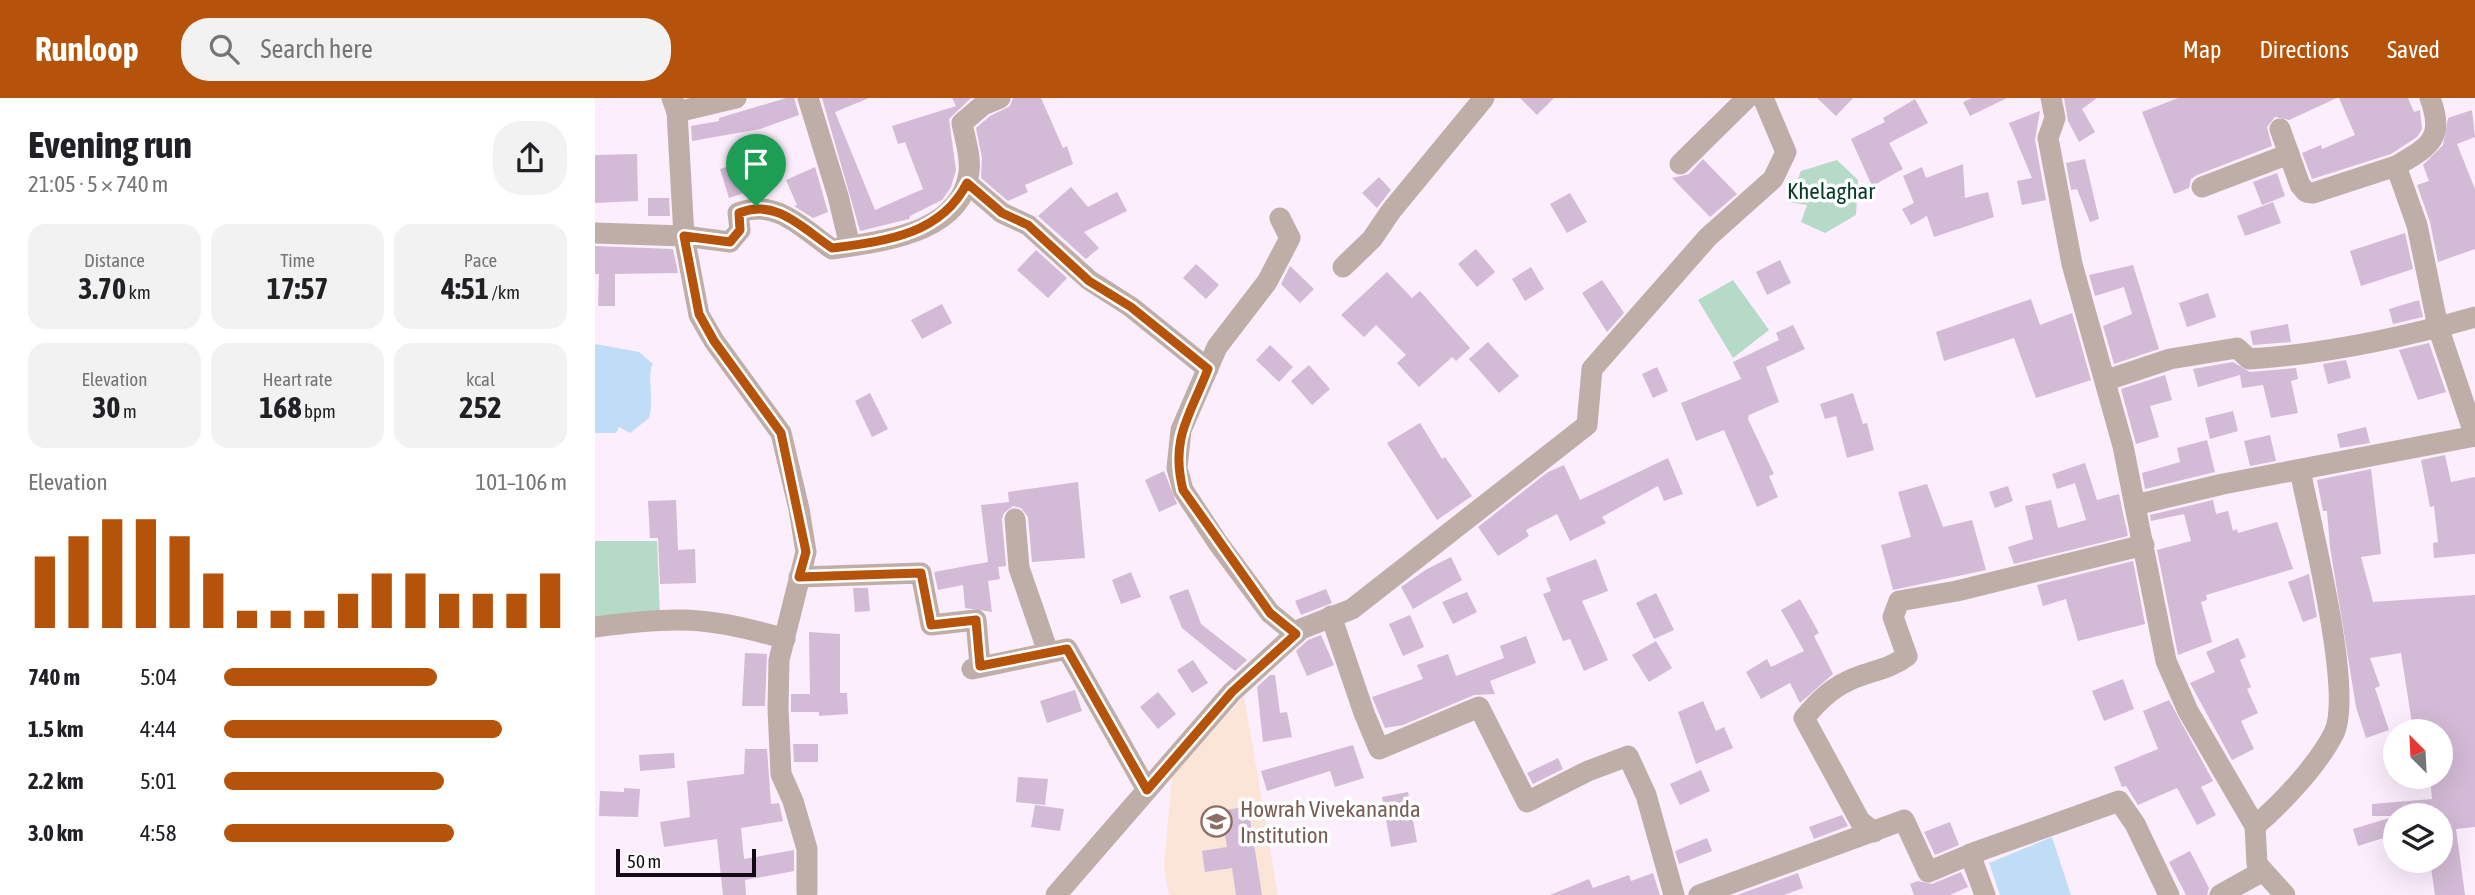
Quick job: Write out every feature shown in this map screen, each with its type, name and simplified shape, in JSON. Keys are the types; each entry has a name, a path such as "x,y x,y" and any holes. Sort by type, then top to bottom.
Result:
{"street":[{"path":"736,98 675,105 684,236 699,314 714,341 781,433 806,552 778,672 781,774 793,802 807,849 803,894"},
{"path":"808,98 838,196 850,246"},
{"path":"595,233 684,236 730,242 740,230 739,213 756,206 778,212 832,248 890,240 943,218 967,183 968,152 962,123 983,105 997,98"},
{"path":"1343,267 1373,239 1391,211 1485,98"},
{"path":"1680,164 1747,98"},
{"path":"1056,895 1232,692 1296,634 1331,616 1352,609 1587,425 1592,369 1708,237 1773,179 1786,152 1763,98"},
{"path":"2050,98 2055,118 2048,138 2072,264 2107,380 2144,545 2166,662 2188,711 2255,826 2257,864 2284,895"},
{"path":"2280,129 2300,185 2306,192 2313,193 2396,166 2430,146 2438,122 2430,98"},
{"path":"2202,187 2289,154"},
{"path":"2135,505 2475,436 2438,327 2417,225 2396,166"},
{"path":"967,183 1002,213 1028,225 1089,281 1131,307 1208,369"},
{"path":"1280,218 1290,239 1267,282 1217,347 1181,430 1177,468 1183,490 1270,613 1296,634"},
{"path":"2107,380 2170,359 2237,348 2249,359 2297,356 2379,339 2411,336 2475,317"},
{"path":"2255,826 2284,801 2335,731 2341,683 2300,470"},
{"path":"1015,519 1019,568 1048,652"},
{"path":"1874,832 1860,821 1804,718 1820,699 1847,681 1892,667 1907,656 1893,617 1899,601 1957,590 2144,545"},
{"path":"799,577 921,573 931,625 976,620 976,667 1067,649 1147,790"},
{"path":"1331,616 1379,749 1479,707 1527,802 1588,771 1629,755 1646,795 1674,895"},
{"path":"595,627 645,620 697,618 738,625 785,639"},
{"path":"1699,895 1904,820 1928,872 1970,854 2119,801 2134,824 2169,895"},
{"path":"1970,854 1985,895"},
{"path":"2220,895 2263,871"}],"shaded area":[{"name":"Howrah Vivekananda Institution","path":"1244,696 1278,895 1169,895 1164,866 1172,777"}],"green space":[{"name":"Khelaghar","path":"1837,160 1858,180 1856,215 1825,233 1801,222 1807,205 1788,202 1801,171"},
{"path":"1733,280 1769,330 1733,358 1698,300"},
{"path":"595,541 657,541 660,616 595,627"}],"water":[{"path":"595,344 639,352 653,364 650,374 649,418 630,433 619,427 616,433 595,433"},
{"path":"2052,837 2071,895 2000,895 1989,863"}],"building":[{"path":"794,98 799,115 760,129 692,141 691,126 719,121 719,118"},
{"path":"822,98 869,98 835,112 875,210 923,189 905,142 898,144 892,126 956,106 952,98 971,98 949,119 956,170 951,187 942,200 910,216 909,219 860,231"},
{"path":"1013,98 1041,98 1063,148 1067,146 1073,164 1025,185 1028,192 1008,201 981,178 982,158 976,128 990,116 1010,106"},
{"path":"1520,98 1554,98 1537,115"},
{"path":"1817,98 1853,98 1836,116"},
{"path":"1972,98 2007,98 1970,116 1963,102"},
{"path":"2064,98 2097,98 2082,109 2095,132 2079,142 2068,121"},
{"path":"2178,98 2337,98 2289,120 2275,117 2267,127 2272,146 2197,175 2191,179 2189,188 2174,194 2142,112"},
{"path":"2339,98 2408,98 2414,112 2420,110 2422,129 2417,137 2391,154 2312,179 2302,153 2321,145 2322,149 2355,135"},
{"path":"1915,99 1928,123 1889,143 1903,169 1872,186 1851,139 1885,122 1883,118"},
{"path":"2472,110 2475,137 2457,144 2475,189 2475,249 2438,262 2430,222 2417,185 2429,181 2423,165 2443,145 2448,118"},
{"path":"2040,111 2035,140 2046,200 2022,205 2017,181 2032,178 2009,123"},
{"path":"637,154 638,201 595,203 595,155"},
{"path":"1703,159 1737,194 1710,217 1672,178 1689,174"},
{"path":"2085,159 2099,219 2090,222 2077,189 2071,190 2066,163"},
{"path":"747,160 756,189 729,198 720,169"},
{"path":"1963,164 1965,198 1988,192 1994,217 1934,237 1927,216 1911,225 1902,209 1914,203 1903,176 1922,167 1926,178"},
{"path":"815,167 828,212 813,218 794,206 797,205 786,180"},
{"path":"2277,173 2285,196 2262,205 2253,182"},
{"path":"1379,177 1391,190 1377,208 1362,193"},
{"path":"1071,187 1088,207 1117,192 1127,211 1084,232 1099,248 1086,259 1038,216"},
{"path":"1570,193 1587,222 1567,233 1550,204"},
{"path":"648,198 669,198 670,216 648,216"},
{"path":"2273,202 2281,223 2245,236 2237,216"},
{"path":"2405,233 2413,269 2361,286 2350,251"},
{"path":"595,246 673,249 678,273 615,274 615,306 598,306 599,274 595,274"},
{"path":"1476,249 1495,272 1477,287 1458,264"},
{"path":"1036,250 1067,278 1048,298 1017,270"},
{"path":"1780,260 1791,283 1767,295 1756,272"},
{"path":"1196,264 1219,285 1206,299 1183,278"},
{"path":"2133,265 2159,349 2114,364 2103,326 2132,314 2124,287 2095,296 2089,275"},
{"path":"1290,266 1314,289 1300,303 1281,284"},
{"path":"1531,267 1544,289 1525,301 1512,279"},
{"path":"1387,272 1412,298 1420,291 1470,348 1456,361 1452,357 1419,387 1397,363 1406,355 1376,325 1364,337 1341,315"},
{"path":"1602,280 1624,313 1607,332 1582,293"},
{"path":"2208,293 2216,317 2187,327 2179,303"},
{"path":"2031,299 2040,325 2072,313 2091,380 2036,398 2014,338 1944,361 1936,332"},
{"path":"2419,300 2423,317 2393,324 2389,309"},
{"path":"942,304 952,323 922,339 911,320"},
{"path":"2288,324 2291,342 2253,345 2250,331"},
{"path":"1793,325 1805,349 1766,367 1779,402 1749,415 1748,419 1774,474 1769,476 1778,497 1757,507 1724,430 1696,441 1681,403 1741,379 1733,362 1779,340 1776,333"},
{"path":"1488,342 1519,376 1499,393 1469,359"},
{"path":"2429,343 2446,392 2418,400 2399,350"},
{"path":"1270,345 1293,367 1279,382 1256,360"},
{"path":"2346,360 2351,378 2328,384 2323,364"},
{"path":"2233,362 2250,372 2296,368 2298,379 2291,381 2298,413 2271,418 2263,385 2242,388 2240,375 2198,387 2193,369"},
{"path":"1309,365 1330,389 1312,405 1291,381"},
{"path":"1657,367 1668,391 1653,398 1642,374"},
{"path":"2165,375 2172,400 2150,406 2159,437 2136,444 2121,389"},
{"path":"870,393 888,429 872,437 855,401"},
{"path":"1853,393 1863,424 1867,423 1874,450 1847,458 1836,416 1825,419 1820,404"},
{"path":"2233,411 2238,431 2210,439 2205,418"},
{"path":"1420,423 1442,459 1445,457 1472,496 1437,520 1387,443"},
{"path":"2366,427 2370,443 2340,448 2337,434"},
{"path":"2270,435 2276,461 2250,466 2244,441"},
{"path":"2207,440 2215,472 2145,489 2142,473 2180,462 2177,448"},
{"path":"2445,455 2451,482 2475,477 2475,554 2434,558 2433,543 2438,542 2434,506 2430,507 2421,460"},
{"path":"1668,458 1683,494 1664,501 1658,486 1602,517 1606,523 1570,541 1557,514 1526,530 1529,536 1498,556 1478,527 1548,472 1564,465 1580,500"},
{"path":"2085,463 2097,500 2119,494 2128,536 2014,564 2008,547 2033,539 2025,506 2051,500 2058,528 2086,520 2075,483 2057,489 2052,474"},
{"path":"2371,469 2381,554 2361,557 2373,602 2475,595 2475,827 2456,829 2465,895 2435,895 2432,873 2453,873 2453,803 2384,803 2432,799 2431,789 2453,789 2453,719 2411,719 2401,653 2370,658 2380,686 2375,688 2385,719 2383,719 2383,732 2366,738 2356,707 2330,547 2327,511 2323,511 2317,480"},
{"path":"1164,471 1177,504 1159,512 1145,480"},
{"path":"1078,482 1085,558 1032,562 1028,517 1021,508 1013,506 1004,513 1002,519 1006,566 998,567 1000,579 988,581 992,612 965,608 963,585 938,590 934,572 988,562 981,505 1009,502 1008,492"},
{"path":"1927,484 1943,527 1972,520 1986,570 1893,590 1881,545 1911,537 1898,492"},
{"path":"2008,486 2013,501 1995,508 1989,492"},
{"path":"676,500 678,550 695,549 696,583 660,584 658,538 650,538 648,501"},
{"path":"2213,500 2216,514 2228,511 2233,531 2237,529 2238,533 2277,522 2293,569 2206,595 2207,600 2201,602 2212,642 2178,655 2157,550 2191,541 2184,514 2151,521 2150,515"},
{"path":"1451,557 1462,580 1413,609 1401,587"},
{"path":"1596,559 1608,591 1582,601 1608,660 1584,671 1570,639 1563,641 1543,594 1551,591 1546,578"},
{"path":"2133,561 2145,624 2078,641 2066,599 2043,606 2037,585"},
{"path":"1131,572 1141,597 1121,604 1112,580"},
{"path":"2309,574 2317,617 2303,622 2288,582"},
{"path":"853,588 868,588 870,611 855,612"},
{"path":"1188,589 1201,624 1247,660 1235,671 1182,628 1169,596"},
{"path":"1326,589 1332,603 1301,615 1295,601"},
{"path":"1467,592 1477,612 1453,624 1442,602"},
{"path":"1656,593 1674,630 1654,639 1636,603"},
{"path":"1800,599 1819,633 1814,636 1833,674 1800,703 1790,683 1761,699 1746,672 1767,659 1771,667 1804,651 1781,610"},
{"path":"1410,615 1424,647 1403,656 1389,624"},
{"path":"809,632 840,634 840,693 847,693 848,714 819,716 819,712 791,712 791,694 810,694"},
{"path":"1321,635 1334,665 1307,676 1296,651 1308,640"},
{"path":"1526,636 1536,663 1490,681 1495,694 1474,695 1403,725 1385,728 1372,697 1423,679 1417,665 1448,654 1456,676 1504,658 1500,646"},
{"path":"2238,638 2246,657 2240,660 2251,687 2247,689 2258,713 2241,721 2254,749 2232,760 2190,683 2215,672 2206,652"},
{"path":"1656,641 1672,668 1649,682 1632,655"},
{"path":"745,653 767,654 765,706 742,706"},
{"path":"1193,660 1208,683 1192,693 1177,670"},
{"path":"1270,675 1275,675 1280,713 1287,712 1292,737 1263,742 1257,687"},
{"path":"2123,679 2134,709 2104,721 2092,691"},
{"path":"1075,690 1082,711 1047,723 1040,701"},
{"path":"1158,692 1176,714 1158,729 1140,707"},
{"path":"2169,700 2213,781 2201,787 2216,815 2197,825 2177,788 2138,805 2126,786 2122,787 2114,767 2158,749 2143,711"},
{"path":"1703,701 1716,731 1724,727 1733,748 1696,764 1678,712"},
{"path":"793,744 818,744 818,762 794,762"},
{"path":"1353,745 1364,778 1335,787 1330,771 1267,791 1261,771"},
{"path":"745,749 767,749 771,804 779,803 783,821 741,828 744,859 794,850 794,871 745,880 746,895 723,895 717,839 664,847 660,822 690,817 687,781 744,774"},
{"path":"674,753 675,768 640,771 639,755"},
{"path":"1558,758 1563,769 1533,784 1527,773"},
{"path":"1701,770 1710,791 1680,805 1670,784"},
{"path":"1018,777 1048,779 1045,805 1016,802"},
{"path":"624,788 640,789 638,817 599,816 600,791 624,792"},
{"path":"1408,792 1417,842 1391,847 1382,797"},
{"path":"2383,803 2383,816 2372,816 2372,804"},
{"path":"1035,805 1064,809 1060,831 1031,827"},
{"path":"1248,806 1262,895 1236,895 1232,868 1205,872 1202,851 1227,847 1221,811"},
{"path":"1842,815 1848,826 1814,839 1809,827"},
{"path":"2383,820 2383,838 2358,846 2353,829"},
{"path":"1950,822 1959,845 1935,855 1924,832"},
{"path":"1707,838 1712,851 1679,864 1675,851"},
{"path":"2190,851 2209,888 2207,895 2186,895 2169,862"},
{"path":"1961,872 1968,887 1950,895 1914,895 1910,884 1918,881 1932,884"},
{"path":"1653,873 1660,895 1550,895 1589,879 1593,888 1629,875 1631,881"},
{"path":"1798,873 1803,888 1784,895 1737,895"}],"place":[{"name":"Howrah Vivekananda Institution","path":"1217,822"}],"route":[{"path":"967,183 1002,213 1028,225 1089,281 1131,307 1208,369 1198,397 1181,430 1177,468 1183,490 1244,580 1270,613 1296,634 1232,692 1147,790 1067,649 980,666 976,620 931,625 921,573 799,577 806,552 781,433 714,341 699,314 684,236 730,242 740,230 739,213 756,206 778,212 832,248 890,240 943,218 967,183"}]}
